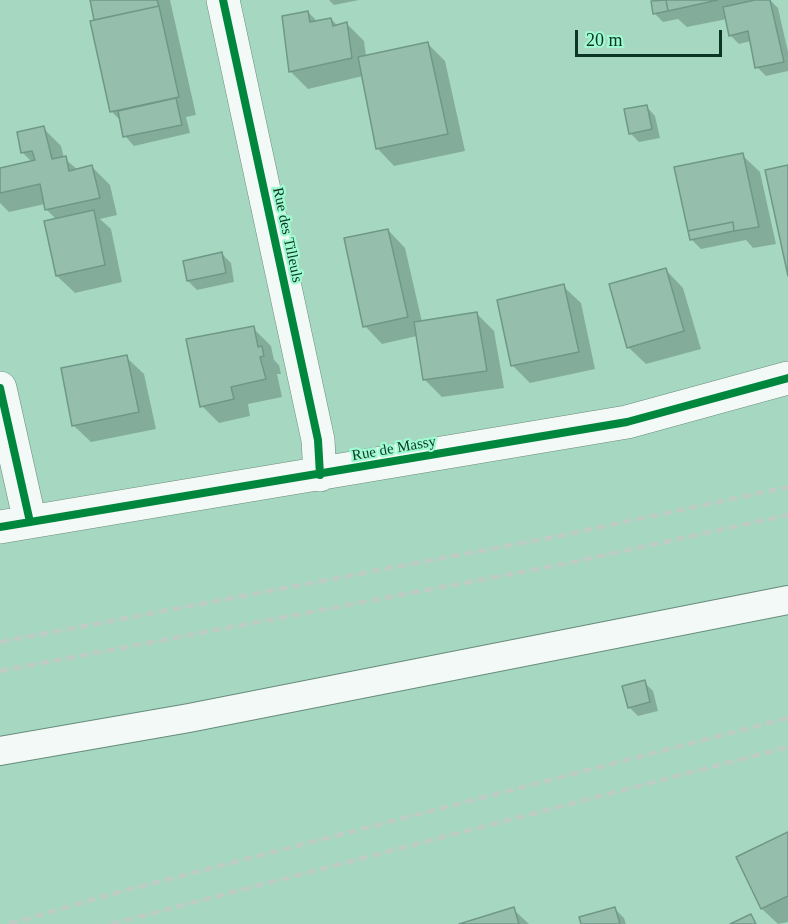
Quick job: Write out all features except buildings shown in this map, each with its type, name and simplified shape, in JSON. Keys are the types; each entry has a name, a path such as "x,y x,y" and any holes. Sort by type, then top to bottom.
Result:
{"street":[{"name":"Rue des Tilleuls","path":"223,0 318,440 320,475"},
{"name":"Rue de Massy","path":"15,525 627,422 788,378"},
{"path":"0,388 15,525"}],"lane":[{"path":"0,752 189,718 788,600"}],"railway":[{"path":"0,642 559,536 788,487"},
{"path":"0,671 564,564 788,515"},
{"path":"9,924 112,894 788,718"},
{"path":"111,924 788,747"}],"cycle path":[{"path":"223,0 318,440 320,475"},
{"path":"0,527 627,422 788,378"},
{"path":"0,388 30,522"}]}
